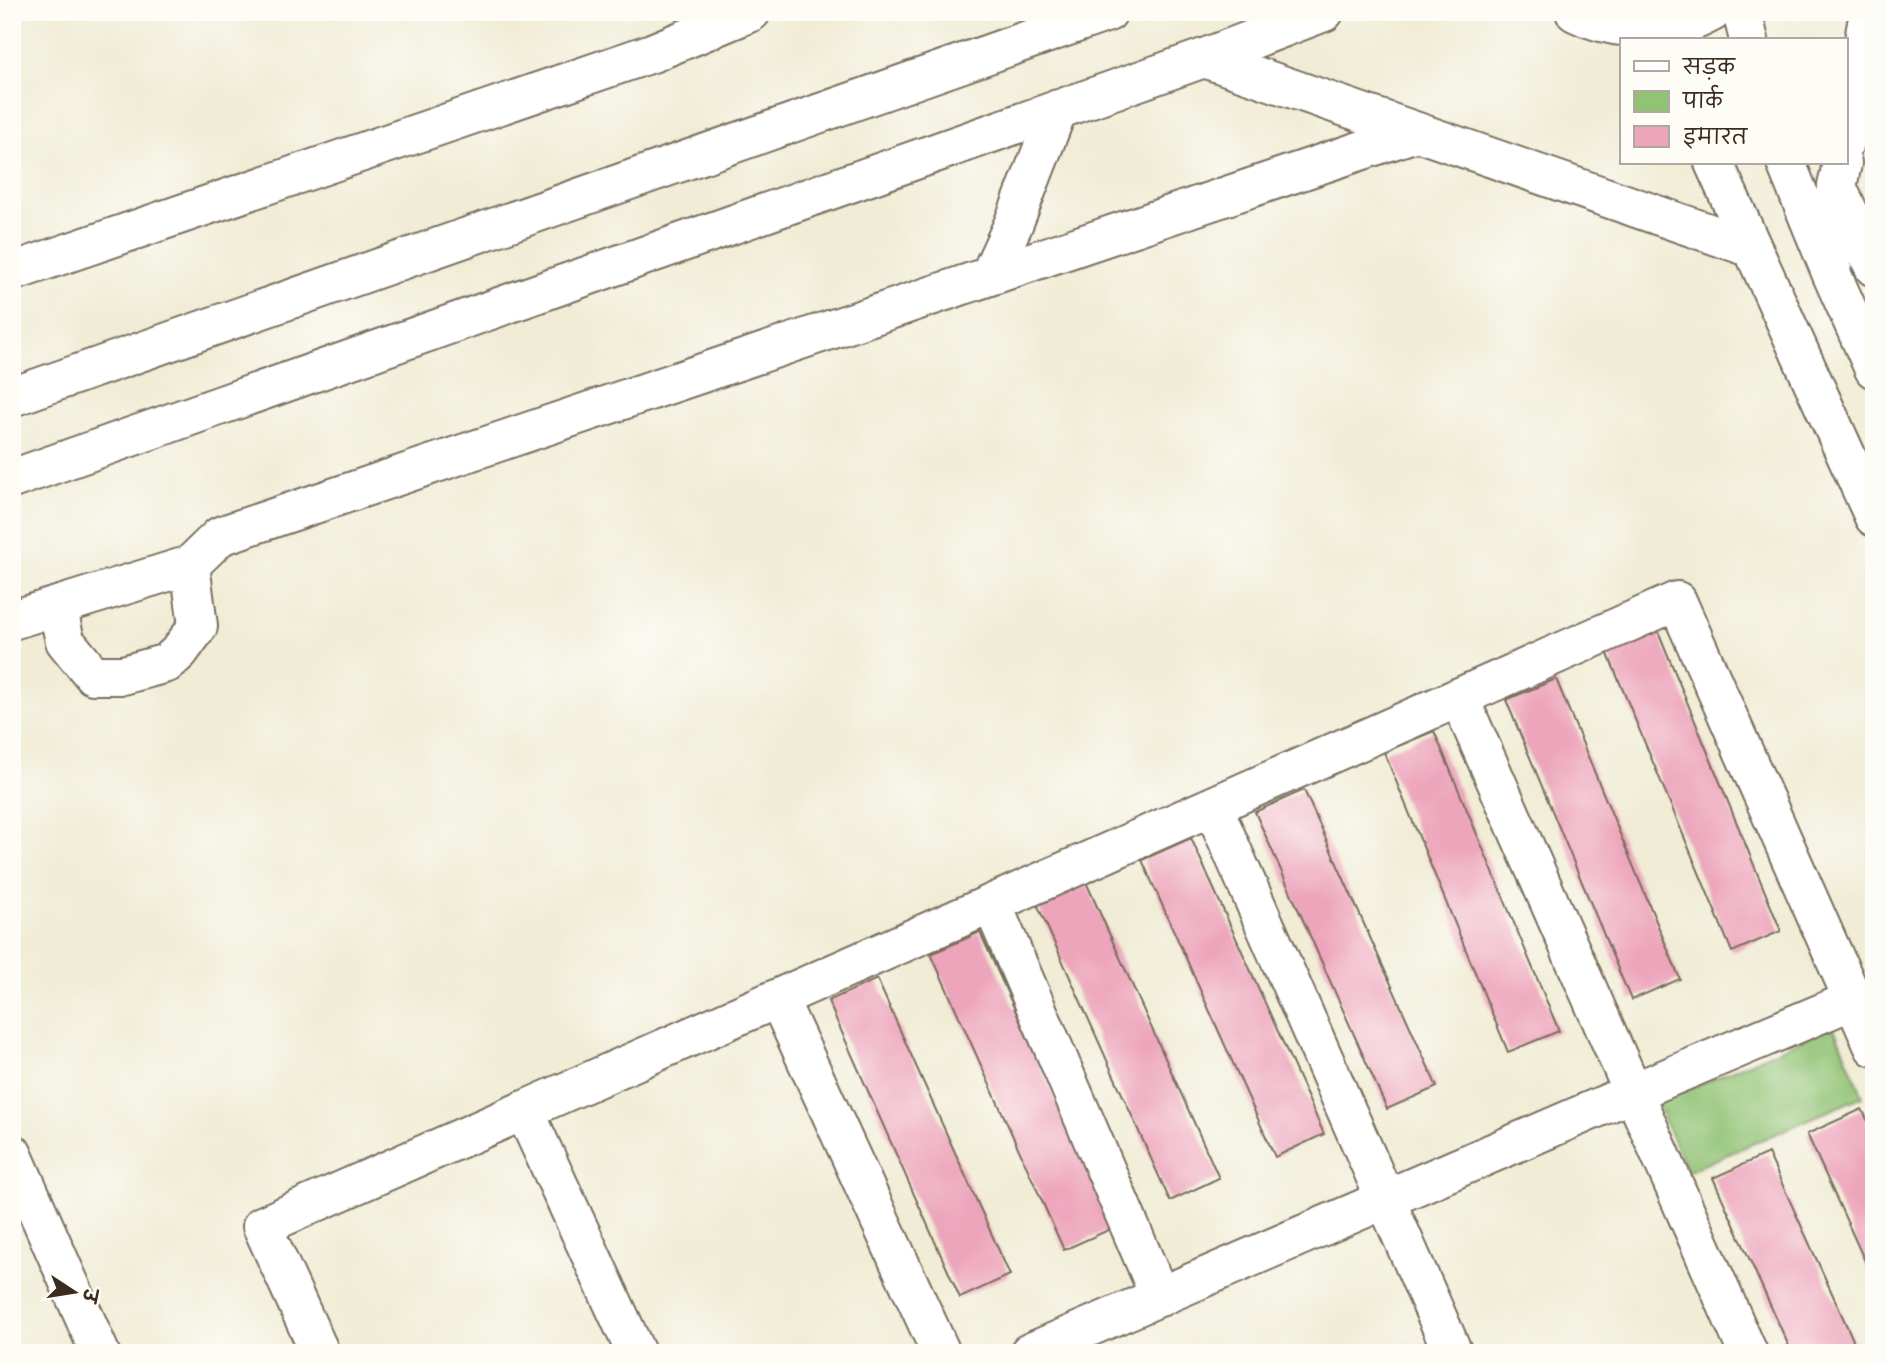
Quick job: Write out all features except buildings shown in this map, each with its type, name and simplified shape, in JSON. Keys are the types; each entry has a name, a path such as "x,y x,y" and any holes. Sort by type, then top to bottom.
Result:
{"main road":[{"path":"12,272 652,53 751,12"},
{"path":"12,479 1058,110 1324,12"},
{"path":"1575,12 1637,34 1688,23 1712,12"},
{"path":"1742,12 1748,38"},
{"path":"1848,129 1869,12"},
{"path":"12,397 1103,13"},
{"path":"1204,58 1752,248"},
{"path":"990,275 1013,225 1058,110"},
{"path":"12,620 190,565 220,536 1416,132"},
{"path":"1714,164 1874,517"},
{"path":"1786,164 1874,369"},
{"path":"1832,275 1839,175"},
{"path":"1839,175 1874,267"},
{"path":"57,606 65,641 93,675 123,675 167,663 179,652 198,626 190,565"},
{"path":"320,1353 262,1226 1677,601 1874,1047"},
{"path":"1460,697 1748,1353"},
{"path":"1213,807 1453,1353"},
{"path":"992,904 1160,1297"},
{"path":"778,998 942,1353"},
{"path":"1029,1353 1853,1000"},
{"path":"524,1110 636,1353"},
{"path":"14,1165 100,1353"}],"green space":[{"path":"1833,1026 1863,1096 1687,1172 1657,1103"}]}
